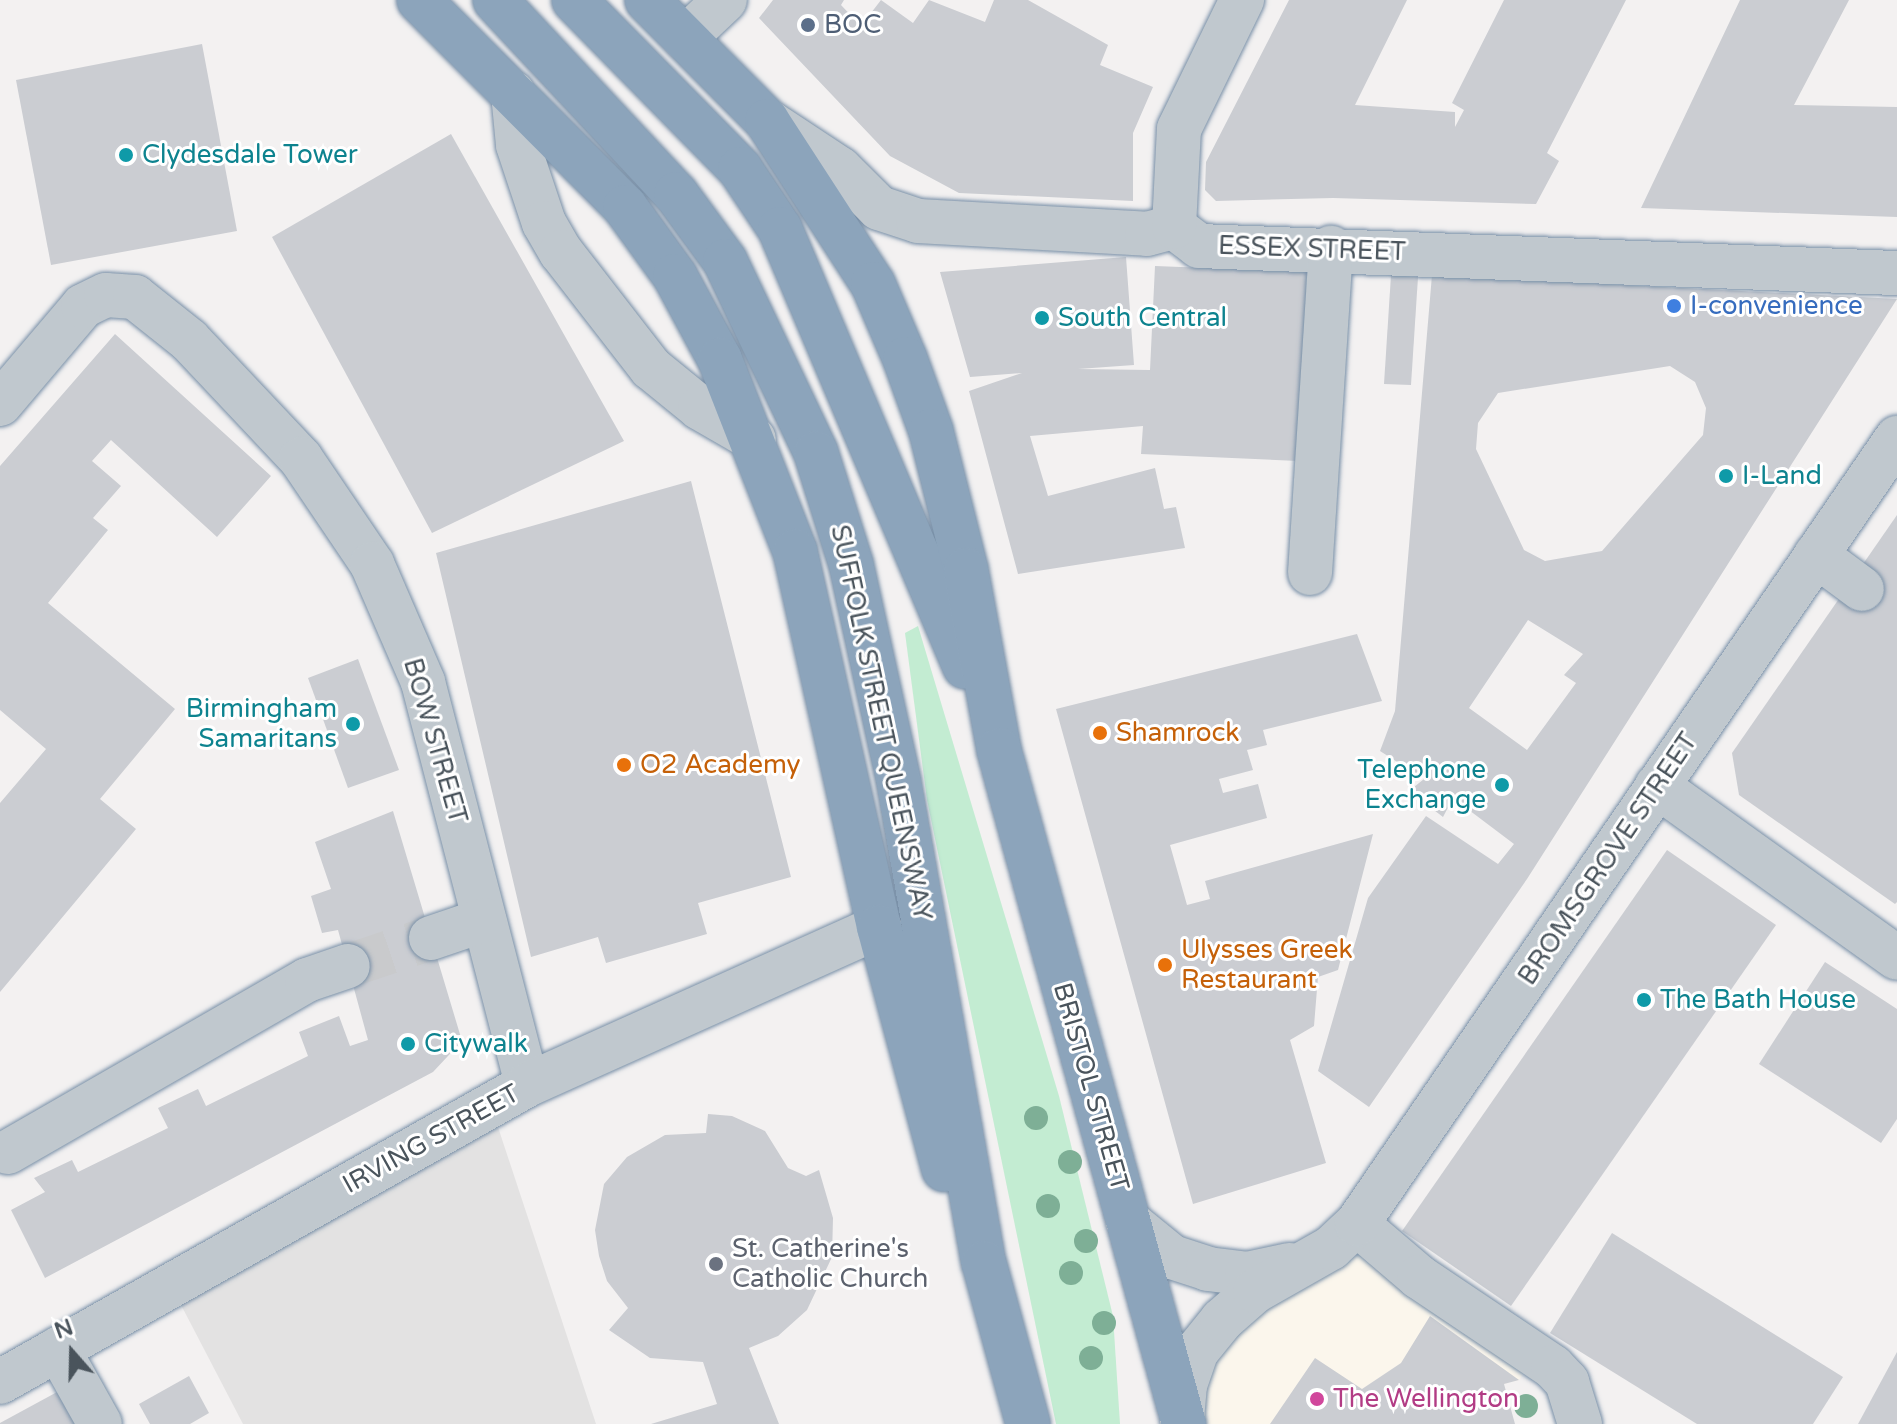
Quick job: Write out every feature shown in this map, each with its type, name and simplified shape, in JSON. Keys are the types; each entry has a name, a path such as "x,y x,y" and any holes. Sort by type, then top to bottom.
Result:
{"highway":[{"path":"419,0 625,207 675,276 754,439 795,551 879,927 945,1173 984,1263 1028,1424"},
{"name":"SUFFOLK STREET QUEENSWAY","path":"495,0 676,194 725,261 816,453 851,564 896,768 984,1263"},
{"path":"574,0 740,169 780,229 999,750"},
{"path":"647,0 767,121 873,284 931,431 966,570 999,750"},
{"name":"BRISTOL STREET","path":"999,750 1183,1422"}],"street":[{"path":"685,38 725,0"},
{"path":"767,121 840,169 879,208 918,221 1147,234 1174,227 1179,129 1242,0"},
{"path":"513,93 518,145 544,223 561,252 651,368 700,408 754,439"},
{"name":"ESSEX STREET","path":"1174,227 1199,246 1331,248 1897,273"},
{"path":"1310,573 1331,248"},
{"name":"BOW STREET","path":"0,404 83,306 106,295 135,297 189,340 301,459 372,564 423,682 527,1085"},
{"name":"BROMSGROVE STREET","path":"1183,1422 1185,1385 1197,1351 1255,1291 1331,1248 1357,1224 1897,438"},
{"path":"1816,555 1862,589"},
{"path":"1657,786 1897,958"},
{"path":"431,938 484,920"},
{"name":"IRVING STREET","path":"0,1382 527,1085 879,927"},
{"path":"8,1152 307,980 348,966"},
{"name":"BROMSGROVE STREET","path":"1128,1221 1172,1257 1208,1269 1247,1274 1302,1263"},
{"path":"1357,1224 1419,1277 1553,1367 1567,1382 1580,1424"},
{"path":"58,1349 100,1424"}],"shaded area":[{"path":"496,1121 596,1424 243,1424 180,1303"},
{"path":"1357,1224 1536,1355 1519,1380 1396,1412 1399,1424 1184,1424 1197,1351"}],"green space":[{"path":"918,626 1059,1096 1113,1316 1120,1424 1056,1424 927,800 905,633"}],"building":[{"path":"773,0 844,0 841,5 861,26 881,0 913,23 929,0 985,22 994,0 1028,0 1108,45 1100,65 1153,87 1133,133 1133,201 959,193 890,156 759,18"},
{"path":"1289,0 1407,0 1355,105 1455,112 1455,127 1464,110 1452,103 1504,0 1626,0 1547,153 1559,161 1536,204 1333,198 1216,201 1205,190 1206,162"},
{"path":"1740,0 1849,0 1794,105 1897,107 1897,217 1641,208"},
{"name":"Clydesdale Tower","path":"202,44 237,231 51,265 16,80"},
{"path":"451,134 624,441 432,533 272,237"},
{"path":"1126,257 1134,365 1078,369 1150,370 1155,266 1307,272 1298,461 1141,454 1143,426 1030,436 1048,496 1155,468 1164,509 1176,507 1185,548 1018,574 969,391 1022,373 970,377 940,272"},
{"path":"1391,275 1418,277 1411,385 1384,384"},
{"name":"I-Land","path":"1432,275 1897,299 1527,879 1369,1107 1318,1071 1368,898 1426,816 1498,864 1514,844 1453,798 1443,817 1409,791 1424,779 1380,751 1395,711","holes":["1670,366 1695,382 1706,408 1703,435 1602,551 1545,561 1524,550 1476,449 1478,423 1498,393","1528,620 1583,654 1564,675 1576,683 1527,750 1469,708"]},
{"path":"115,334 271,476 217,537 111,440 92,461 121,486 93,518 108,530 48,603 175,709 100,799 136,829 0,992 0,803 46,749 0,710 0,466"},
{"name":"O2 Academy","path":"691,481 791,877 698,903 707,934 606,963 598,937 531,957 436,553"},
{"path":"1897,515 1895,904 1739,795 1732,753"},
{"path":"1357,634 1382,701 1263,730 1267,745 1247,750 1253,770 1219,779 1223,793 1258,784 1267,818 1170,845 1187,905 1210,899 1205,881 1373,834 1338,970 1318,977 1314,1026 1290,1040 1326,1163 1193,1204 1056,709"},
{"name":"Birmingham Samaritans","path":"358,659 399,770 348,788 308,678"},
{"name":"Citywalk","path":"393,811 462,1041 433,1072 45,1278 11,1210 45,1192 34,1178 72,1160 78,1172 168,1128 158,1108 198,1089 206,1106 308,1056 299,1032 339,1016 350,1046 368,1040 338,930 322,933 311,896 331,889 315,842"},
{"path":"1667,850 1776,925 1511,1306 1402,1231"},
{"path":"1825,962 1897,1009 1897,1119 1881,1143 1759,1064"},
{"name":"St. Catherine's Catholic Church","path":"708,1114 732,1116 765,1131 788,1168 806,1176 819,1170 833,1218 832,1257 807,1310 778,1336 749,1348 779,1424 651,1424 717,1404 703,1362 650,1358 609,1330 628,1308 607,1281 599,1256 595,1230 604,1184 627,1157 665,1135 706,1133"},
{"path":"1612,1233 1843,1377 1813,1424 1697,1424 1550,1333"},
{"name":"The Wellington","path":"1430,1316 1519,1380 1504,1384 1515,1424 1270,1424 1315,1358 1362,1389 1401,1363"},
{"path":"1897,1352 1897,1424 1858,1424"},
{"path":"189,1376 209,1413 190,1424 150,1424 139,1404"},
{"path":"70,1385 91,1424 0,1424 0,1423"}],"tunnel":[{"path":"348,966 431,938"}],"place":[{"name":"BOC","path":"808,25"},
{"name":"Clydesdale Tower","path":"126,155"},
{"name":"I-convenience","path":"1674,306"},
{"name":"South Central","path":"1042,318"},
{"name":"I-Land","path":"1726,476"},
{"name":"Birmingham Samaritans","path":"353,724"},
{"name":"Shamrock","path":"1100,733"},
{"name":"O2 Academy","path":"624,765"},
{"name":"Telephone Exchange","path":"1502,785"},
{"name":"Ulysses Greek Restaurant","path":"1165,965"},
{"name":"The Bath House","path":"1644,1000"},
{"name":"Citywalk","path":"408,1044"},
{"name":"St. Catherine's Catholic Church","path":"716,1264"},
{"name":"The Wellington","path":"1317,1399"}]}
